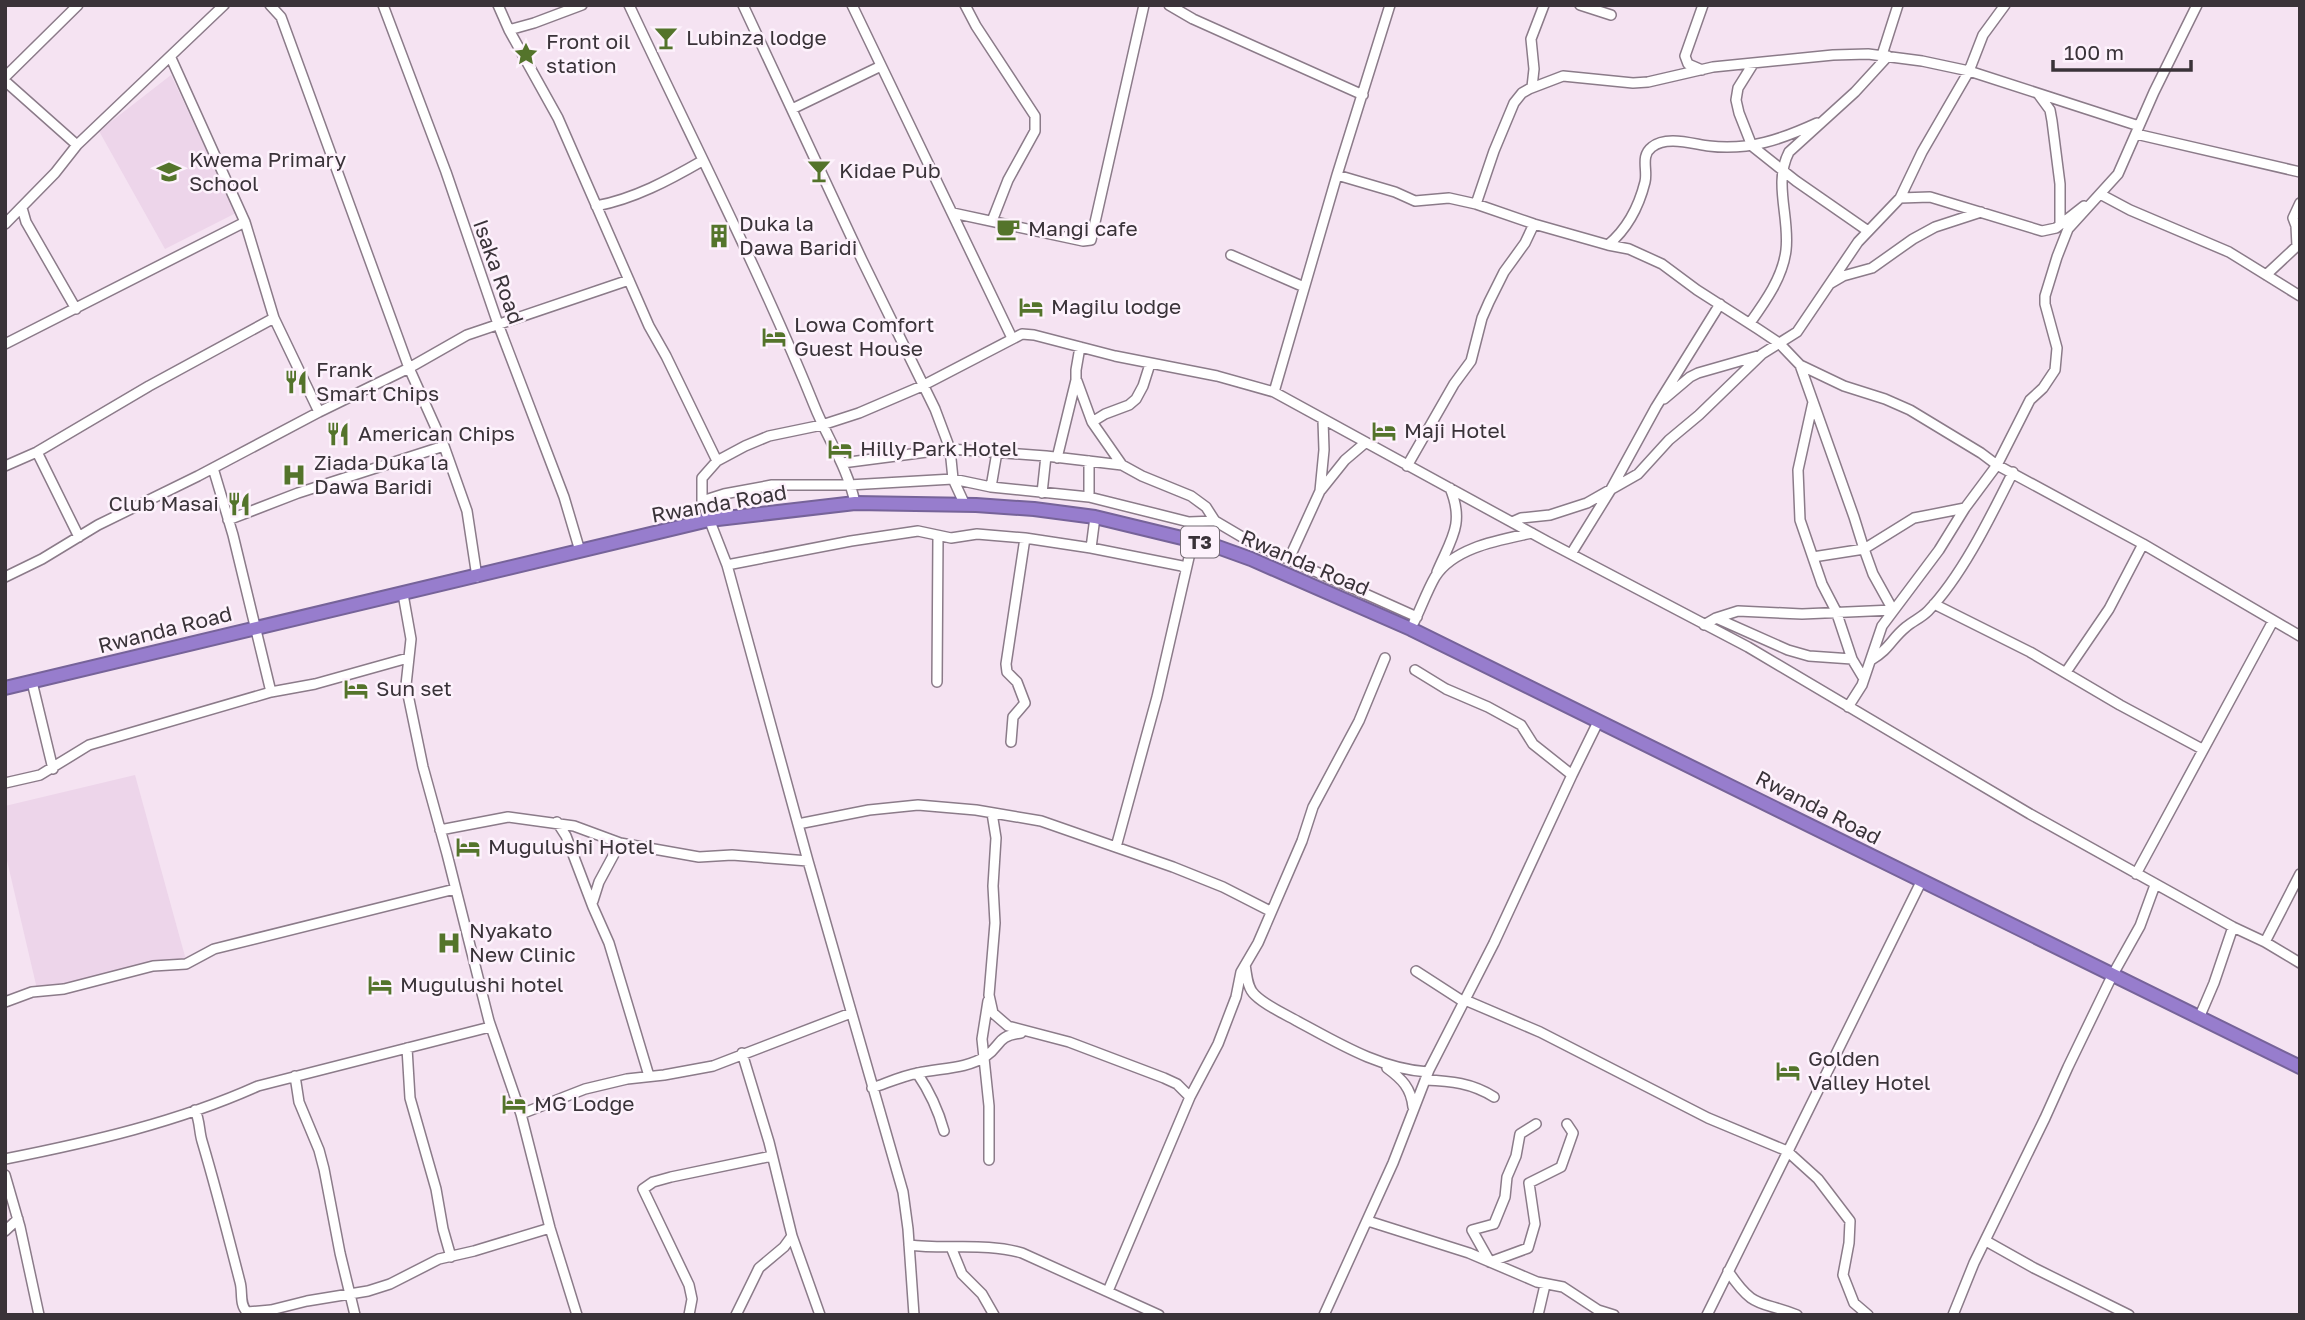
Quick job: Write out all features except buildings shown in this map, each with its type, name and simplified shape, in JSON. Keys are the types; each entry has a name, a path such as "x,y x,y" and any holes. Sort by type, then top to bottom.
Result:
{"highway":[{"name":"Rwanda Road","path":"5,688 709,520 855,503 1034,509 1095,517 1193,540 1251,559 1414,623 1598,722 2300,1067"}],"street":[{"path":"77,145 5,79 78,5"},
{"path":"5,224 55,173 77,145 224,5"},
{"path":"270,5 281,17 409,368 444,446 467,511 477,577"},
{"name":"Isaka Road","path":"383,5 446,172 498,324 564,497 580,551"},
{"path":"498,5 558,118 649,326 717,461"},
{"path":"509,30 582,5"},
{"path":"629,5 794,356 822,425 842,463 855,503"},
{"path":"743,5 935,409 950,449 953,480 965,505"},
{"path":"852,5 1012,338"},
{"path":"965,5 1035,116 1036,123 1035,131 1008,180 992,221"},
{"path":"953,213 1083,241 1091,240 1144,5"},
{"path":"1169,5 1193,19 1363,95"},
{"path":"1275,393 1337,175 1390,5"},
{"path":"1532,87 1534,69 1531,39 1544,5"},
{"path":"1580,5 1611,15"},
{"path":"1702,69 1688,64 1685,56 1703,5"},
{"path":"1749,323 1772,291 1786,250 1781,180 1785,160 1794,145 1828,117 1885,56 1898,5"},
{"path":"1512,522 1564,511 1587,503 1638,474 1669,440 1762,354 1797,332 1858,242 1900,198 1922,152 1969,71 1983,35 2005,5"},
{"path":"1848,707 1857,696 1882,626 1939,550 1965,508 1997,465 2030,400 2043,388 2055,370 2057,348 2046,313 2045,296 2068,229 2118,174 2197,5"},
{"path":"1476,204 1514,103 1522,93 1532,87 1563,76 1648,82 1702,69 1833,55 1885,56 1969,71 2137,130 2300,172"},
{"path":"171,58 245,222 274,318 319,412"},
{"path":"1753,64 1738,88 1736,100 1752,146 1868,231"},
{"path":"792,109 881,66"},
{"path":"2039,95 2050,110 2052,121 2060,184 2060,224"},
{"path":"1608,245 1622,234 1631,217 1646,180 1644,159 1652,146 1686,142 1733,148 1752,146 1768,143 1828,117"},
{"path":"596,205 620,200 655,186 702,161"},
{"path":"1337,175 1395,192 1415,201 1449,198 1476,204 1629,249 1662,264 1779,343 1800,365 1844,386 1910,410 1997,465 2143,544 2300,636"},
{"path":"1900,198 1930,197 2035,230 2050,230 2099,195"},
{"path":"2099,195 2163,225 2221,247 2300,296"},
{"path":"2266,275 2297,246 2297,226 2293,218 2300,203"},
{"path":"22,208 26,222 76,309"},
{"path":"1827,286 1843,276 1872,268 1935,227 1982,212"},
{"path":"5,344 245,222"},
{"path":"1407,466 1454,384 1471,361 1486,310 1504,272 1525,243 1534,223"},
{"path":"1231,255 1304,287"},
{"path":"5,577 42,559 98,525 409,368 467,335 629,280"},
{"path":"1572,554 1656,407 1720,304"},
{"path":"5,466 37,452 274,318"},
{"path":"914,1315 903,1192 727,565 702,501 702,478 717,461 769,436 849,417 922,386 1022,334 1034,334 1080,347 1217,376 1275,393 1748,647 2030,814 2300,963"},
{"path":"1058,458 1076,380 1080,347"},
{"path":"1656,407 1690,377 1762,354"},
{"path":"1092,422 1136,399 1150,363"},
{"path":"1800,365 1873,574 1893,610"},
{"path":"1076,380 1092,422 1122,465"},
{"path":"1813,400 1798,470 1800,520 1852,659 1864,679"},
{"path":"1320,491 1325,450 1323,420"},
{"path":"1289,559 1320,491 1345,460 1366,443"},
{"path":"228,520 298,493 444,446"},
{"path":"842,463 950,449 1122,465 1191,496 1206,507 1215,520 1254,544 1414,623 1456,525 1457,505 1450,488"},
{"path":"37,452 79,537"},
{"path":"991,487 997,452"},
{"path":"1042,493 1046,456"},
{"path":"1089,461 1089,497"},
{"path":"213,468 271,692"},
{"path":"1871,660 1885,651 1906,626 1926,614 1934,604 1955,576 2013,472"},
{"path":"702,501 772,485 849,485 953,480 991,487 1089,497 1189,522 1215,520"},
{"path":"1813,557 1864,549 1914,518 1965,508"},
{"path":"1091,548 1095,517"},
{"path":"727,565 918,531 951,538 977,534 1025,538 1138,556 1185,569"},
{"path":"1436,576 1454,559 1479,545 1532,533"},
{"path":"937,681 938,536"},
{"path":"1011,743 1013,717 1025,703 1017,682 1007,672 1006,664 1025,538"},
{"path":"1116,847 1157,697 1193,540"},
{"path":"2066,672 2109,609 2143,544"},
{"path":"403,593 411,639 405,685 423,766 491,1027 521,1114 550,1228 577,1315"},
{"path":"1934,604 2066,672 2120,705 2202,749"},
{"path":"1704,625 1738,611 1802,614 1893,610"},
{"path":"1716,618 1788,650 1809,656 1852,659"},
{"path":"2136,874 2273,621"},
{"path":"5,783 40,775 89,746 271,692 315,684 408,658"},
{"path":"1108,1291 1190,1097 1228,1019 1241,972 1258,943 1314,807 1359,721 1385,658"},
{"path":"1415,670 1446,689 1521,725 1533,744 1572,775"},
{"path":"32,682 53,769"},
{"path":"1324,1315 1393,1163 1426,1076 1465,1001 1598,722"},
{"path":"798,824 869,810 918,805 1041,821 1198,877 1270,911"},
{"path":"989,1160 986,1056 982,1039 996,923 993,886 996,838 992,813"},
{"path":"440,831 508,817 557,822 620,843 699,858 732,855 808,861"},
{"path":"557,822 566,836 609,943 649,1076"},
{"path":"593,907 595,891 620,843"},
{"path":"2265,942 2300,874"},
{"path":"1707,1315 1921,882"},
{"path":"1952,1314 2112,976 2140,926 2155,885"},
{"path":"5,1002 32,992 64,989 153,967 186,964 214,949 455,889"},
{"path":"2199,1018 2233,927"},
{"path":"1245,965 1250,990 1265,1003 1339,1044 1397,1068 1476,1087 1494,1097"},
{"path":"1416,971 1465,1001 1540,1032 1708,1118 1787,1151 1810,1170 1850,1221 1843,1275 1855,1305 1868,1315"},
{"path":"989,995 995,1017 1008,1026 1069,1041 1140,1068 1177,1084 1190,1097"},
{"path":"521,1114 585,1090 627,1079 664,1076 713,1066 851,1013"},
{"path":"5,1159 75,1146 195,1111 258,1086 491,1027"},
{"path":"872,1088 917,1073 953,1067 986,1056 999,1040 1006,1036 1028,1032"},
{"path":"407,1048 410,1098 452,1257"},
{"path":"742,1053 792,1236 820,1315"},
{"path":"1374,1059 1402,1080 1412,1098 1413,1110"},
{"path":"917,1073 930,1091 944,1131"},
{"path":"295,1076 299,1102 324,1169 355,1315"},
{"path":"195,1111 223,1211 244,1309 254,1313 378,1288 424,1265 550,1228"},
{"path":"1490,1262 1472,1230 1494,1224 1505,1197 1507,1177 1516,1156 1520,1134 1536,1124"},
{"path":"1490,1262 1528,1248 1535,1224 1529,1183 1561,1167 1573,1133 1567,1124"},
{"path":"689,1315 692,1298 689,1285 643,1189 653,1182 671,1177 772,1156"},
{"path":"5,1175 40,1315"},
{"path":"5,1231 18,1219"},
{"path":"1368,1221 1490,1262 1545,1285 1563,1287 1598,1310 1614,1315"},
{"path":"736,1315 759,1268 784,1247 792,1236"},
{"path":"1986,1241 2115,1312 2129,1315"},
{"path":"909,1245 929,1248 966,1246 1007,1249 1159,1315"},
{"path":"951,1247 962,1274 986,1300 994,1315"},
{"path":"1728,1271 1737,1286 1751,1300 1797,1315"},
{"path":"1538,1315 1545,1285"}],"shaded area":[{"name":"Kwema Primary School","path":"171,75 236,213 165,249 99,131"},
{"path":"135,775 186,960 37,989 5,852 5,806"}],"place":[{"name":"Lubinza lodge","path":"666,38"},
{"name":"Front oil station","path":"526,54"},
{"name":"Kidae Pub","path":"819,171"},
{"name":"Kwema Primary School","path":"169,172"},
{"name":"Mangi cafe","path":"1008,229"},
{"name":"Duka la Dawa Baridi","path":"719,236"},
{"name":"Magilu lodge","path":"1031,307"},
{"name":"Lowa Comfort Guest House","path":"774,337"},
{"name":"Frank Smart Chips","path":"296,382"},
{"name":"Maji Hotel","path":"1384,431"},
{"name":"American Chips","path":"338,434"},
{"name":"Hilly Park Hotel","path":"840,449"},
{"name":"Ziada Duka la Dawa Baridi","path":"294,475"},
{"name":"Club Masai","path":"239,504"},
{"name":"Sun set","path":"356,689"},
{"name":"Mugulushi Hotel","path":"468,847"},
{"name":"Nyakato New Clinic","path":"449,943"},
{"name":"Mugulushi hotel","path":"380,985"},
{"name":"Golden Valley Hotel","path":"1788,1071"},
{"name":"MG Lodge","path":"514,1104"}]}
